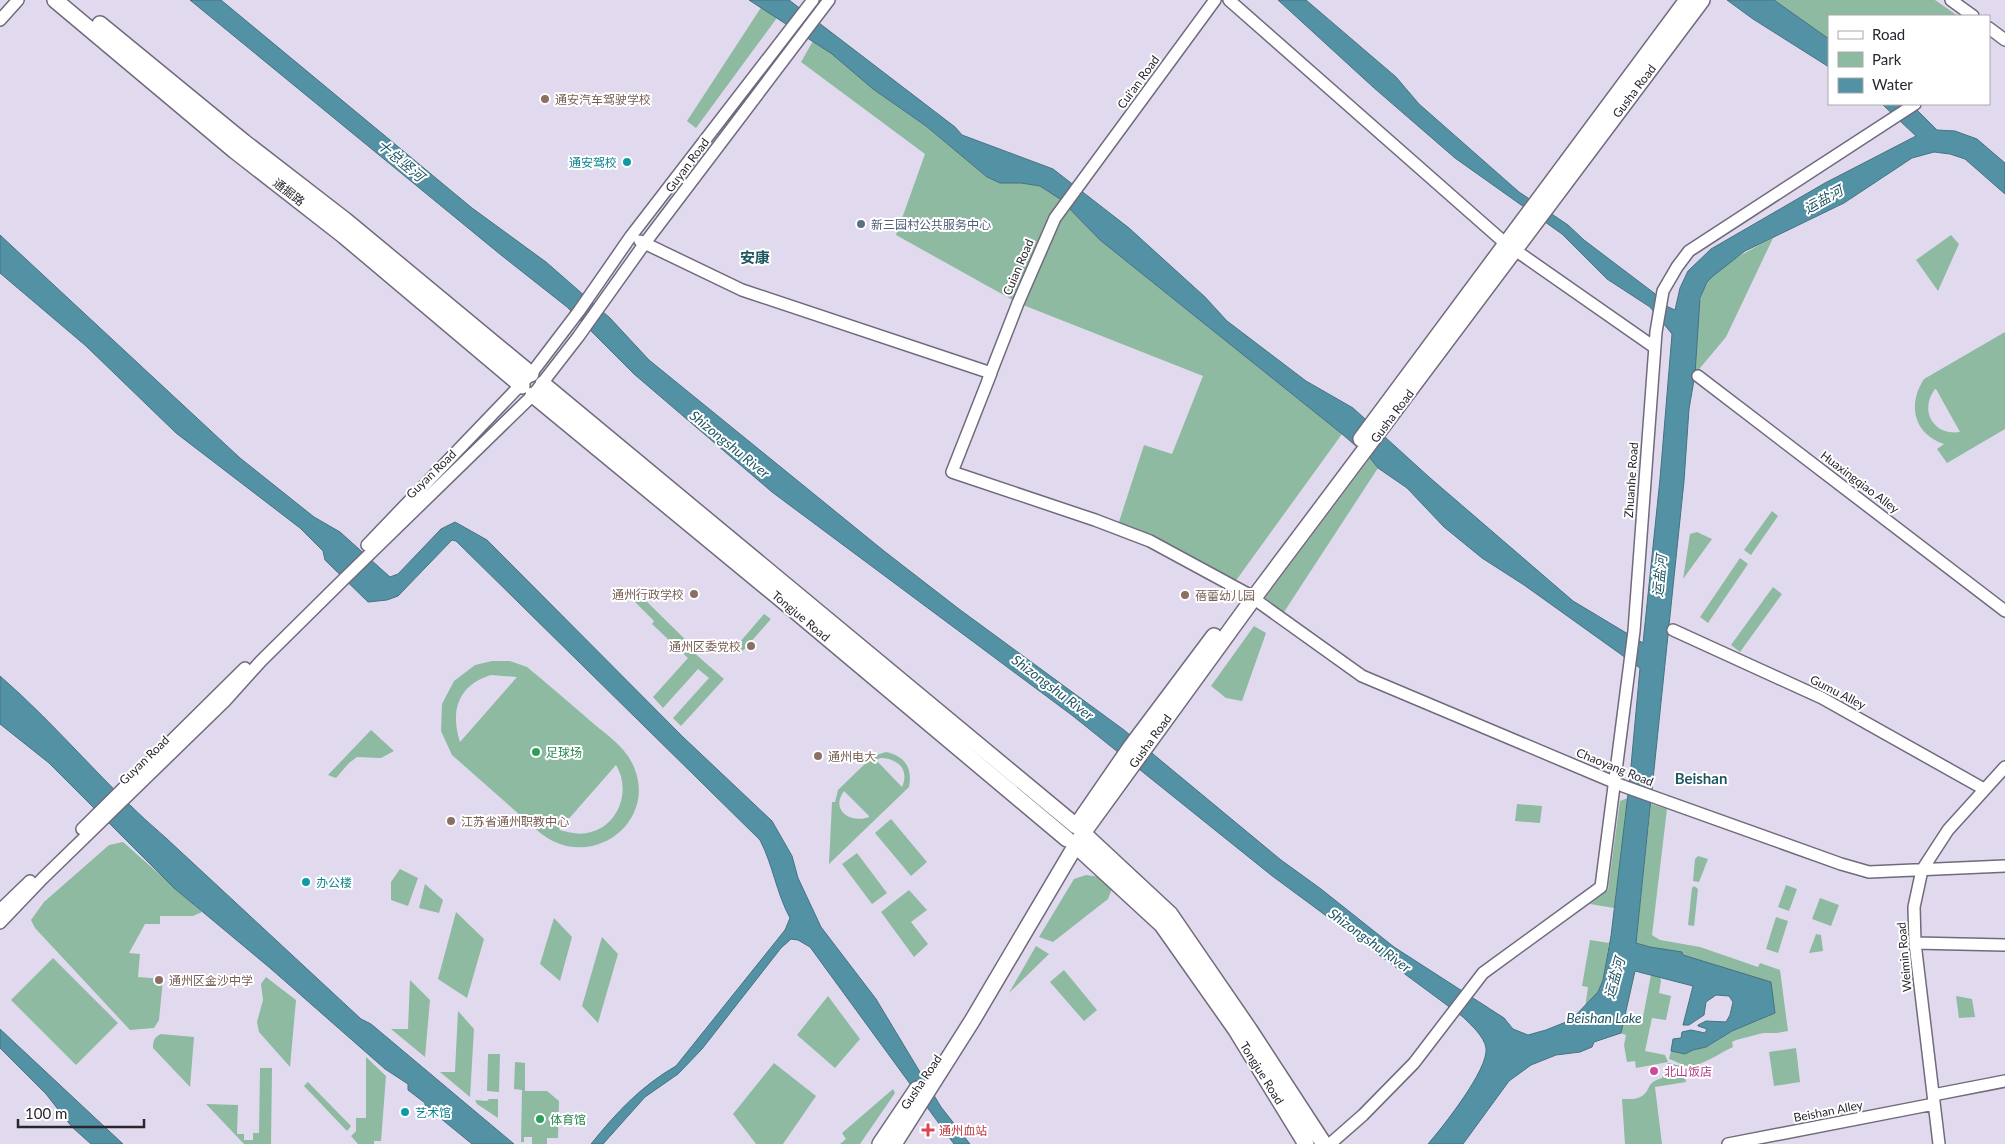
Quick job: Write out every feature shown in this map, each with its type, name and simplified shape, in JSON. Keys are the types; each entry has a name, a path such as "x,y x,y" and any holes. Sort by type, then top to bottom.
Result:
{"main road":[{"name":"通掘路","path":"55,0 235,151 532,385"},
{"name":"通掘路","path":"70,0 244,142 345,220 532,385"},
{"name":"Gusha Road","path":"880,1144 960,1024 1075,836 1120,772 1529,222 1688,0"},
{"name":"Gusha Road","path":"1548,196 1702,0"},
{"name":"Tongjue Road","path":"532,385 788,605 1170,914 1249,1029 1324,1144"},
{"name":"Tongjue Road","path":"1075,836 1162,925 1236,1030 1306,1144"},
{"name":"Gusha Road","path":"894,1144 972,1021 1075,836"}],"street":[{"path":"0,20 18,0"},
{"name":"Guyan Road","path":"0,910 130,788 578,337 645,243 829,0"},
{"name":"Cui'an Road","path":"1083,179 1215,0"},
{"path":"1229,0 1510,247 1654,348"},
{"path":"1951,0 1972,15"},
{"name":"Guyan Road","path":"532,385 568,325 632,236 811,3"},
{"name":"Zhuanhe Road","path":"1619,784 1634,631 1654,348 1663,291 1677,266 1689,251 1915,105"},
{"name":"Cuian Road","path":"952,472 1018,303 1055,218 1083,179"},
{"path":"632,236 742,290 991,373"},
{"name":"Huaxingqiao Alley","path":"1698,376 2005,611"},
{"name":"Chaoyang Road","path":"952,472 1095,520 1150,541 1250,596 1362,676 1656,798 1841,864 1869,872 2005,866"},
{"name":"Gumu Alley","path":"1672,630 1822,698 1984,789"},
{"name":"Weimin Road","path":"1939,1144 1915,943 1914,907 1922,870 1948,830 2005,767"},
{"path":"1330,1144 1363,1116 1414,1063 1483,973 1601,887 1619,784"},
{"name":"Guyan Road","path":"0,923 99,818"},
{"path":"1915,943 2005,945"},
{"name":"Beishan Alley","path":"1728,1144 1934,1100 2005,1080"}],"green space":[{"path":"766,0 790,0 696,128 687,121"},
{"path":"1774,0 1935,0 1957,15 1828,15 1828,38"},
{"path":"813,41 833,54 873,89 926,126 987,177 1000,183 1021,183 1040,186 1060,199 1100,240 1342,434 1232,586 1117,528 1144,445 1172,454 1203,376 1018,303 896,235 925,154 801,62"},
{"path":"1951,235 1959,244 1938,291 1916,260"},
{"path":"1773,238 1726,337 1695,374 1697,315 1699,303 1707,283 1727,264"},
{"path":"2005,332 2005,429 1947,463 1937,449 1944,444 1926,433 1916,418 1916,399 1924,379","holes":["1936,389 1960,432 1942,430 1931,420 1928,405 1930,397"]},
{"path":"1370,458 1378,468 1284,612 1265,598"},
{"path":"1772,511 1778,516 1751,555 1744,550"},
{"path":"1697,532 1712,539 1683,579 1690,534"},
{"path":"1740,558 1748,564 1708,623 1700,617"},
{"path":"1773,587 1782,594 1740,652 1731,645"},
{"path":"640,595 694,648 692,651 724,679 681,726 673,718 709,678 698,669 663,708 653,697 688,658 652,624 654,621 634,601"},
{"path":"764,614 771,619 740,654 734,649"},
{"path":"1254,626 1266,633 1242,701 1226,698 1211,686"},
{"path":"492,661 510,661 527,667 624,750 631,761 638,783 637,803 629,821 616,835 599,844 579,847 558,843 538,831 452,755 441,731 442,704 454,681 475,665","holes":["491,675 517,677 460,742 456,720 459,701 471,685","616,765 621,775 622,797 619,807 607,824 598,830 587,833 559,830"]},
{"path":"371,730 394,751 381,758 357,757 336,778 328,775"},
{"path":"886,752 898,756 908,768 910,774 909,787 829,864 832,802 835,802 838,790 873,756","holes":["880,758 897,762 903,770 904,781 902,787 876,760","844,791 869,816 869,817 855,819 844,814 839,804"]},
{"path":"1628,798 1614,908 1590,904 1608,890 1620,801"},
{"path":"1517,804 1542,806 1540,823 1515,821"},
{"path":"1651,804 1667,809 1652,935 1660,940 1700,947 1758,967 1760,963 1780,970 1788,1031 1763,1033 1736,1040 1732,1042 1733,1047 1705,1062 1694,1065 1688,1066 1669,1059 1671,1051 1685,1054 1706,1047 1732,1031 1775,1013 1650,947 1636,943"},
{"path":"891,819 927,862 911,876 875,833"},
{"path":"123,842 202,912 193,916 160,916 160,924 145,924 129,953 140,954 138,977 163,979 159,1020 154,1028 130,1030 35,928 31,920 44,902 109,845"},
{"path":"857,853 887,893 872,904 842,864"},
{"path":"1698,856 1708,859 1699,882 1693,881 1695,859"},
{"path":"400,869 418,878 408,906 391,900 391,882"},
{"path":"1086,875 1101,877 1113,886 1108,899 1053,942 1039,937 1074,879"},
{"path":"425,884 443,900 439,913 419,908"},
{"path":"1786,885 1797,889 1789,911 1778,907"},
{"path":"1694,886 1698,889 1694,926 1688,925 1692,888"},
{"path":"909,890 927,910 911,922 928,944 914,957 881,912"},
{"path":"1820,898 1839,905 1831,926 1812,919"},
{"path":"456,912 484,939 467,998 438,979"},
{"path":"1776,917 1788,921 1778,953 1766,949"},
{"path":"554,918 572,937 560,981 540,964"},
{"path":"1816,934 1821,935 1823,951 1809,953"},
{"path":"602,937 618,954 598,1023 582,1006"},
{"path":"1590,940 1609,943 1603,980 1598,992 1585,1008 1588,987 1582,986"},
{"path":"1036,946 1049,954 1009,993"},
{"path":"53,958 118,1023 76,1065 11,1000"},
{"path":"1064,970 1097,1010 1084,1021 1050,982"},
{"path":"1651,975 1660,976 1659,993 1671,996 1666,1020 1652,1018 1645,1051 1665,1055 1668,1062 1636,1068 1635,1061 1627,1062 1624,1045 1626,1035 1620,1033 1623,1019 1642,1022"},
{"path":"266,977 296,1000 290,1067 259,1032 257,1022 263,1000 261,984"},
{"path":"410,980 430,1000 425,1057 391,1029 408,1029"},
{"path":"828,996 860,1039 835,1068 797,1035"},
{"path":"1956,996 1972,999 1975,1017 1959,1018"},
{"path":"458,1011 474,1029 470,1097 440,1072 455,1072"},
{"path":"161,1034 194,1037 190,1087 153,1048 154,1040"},
{"path":"1796,1048 1800,1082 1774,1086 1769,1052"},
{"path":"488,1054 500,1054 499,1092 487,1091"},
{"path":"366,1057 386,1076 381,1141 374,1141 374,1144 358,1144 351,1136 356,1131 356,1118 366,1118"},
{"name":"体育馆","path":"515,1062 525,1063 525,1091 547,1091 559,1101 558,1138 547,1138 547,1144 532,1144 532,1137 524,1137 524,1142 521,1142 522,1090 514,1089"},
{"path":"774,1063 816,1096 783,1144 756,1144 733,1114"},
{"path":"1668,1063 1681,1066 1684,1069 1686,1082 1655,1087 1662,1144 1625,1144 1622,1099 1635,1099 1642,1096 1653,1082 1662,1078"},
{"path":"260,1068 272,1068 271,1144 244,1144 206,1104 238,1105 237,1134 244,1134 244,1140 253,1140 253,1133 259,1133"},
{"path":"308,1082 351,1126 347,1131 304,1086"},
{"path":"893,1089 895,1093 860,1144 840,1144 846,1139 842,1133"},
{"path":"489,1099 498,1099 498,1118 477,1104 475,1100 487,1101"}],"water":[{"path":"190,0 221,0 472,208 546,262 610,318 649,360 884,551 959,609 1124,730 1281,860 1394,947 1504,1018 1513,1029 1528,1035 1571,1020 1598,992 1603,980 1611,936 1630,777 1640,668 1524,585 1482,558 1444,527 1407,488 1378,468 1370,458 1342,434 1100,240 1060,199 1040,186 1021,183 1000,183 987,177 926,126 873,89 832,54 749,0 789,0 955,127 962,135 1053,169 1129,228 1205,297 1227,321 1306,381 1353,408 1429,477 1573,601 1643,643 1660,479 1672,334 1650,307 1607,279 1562,234 1455,158 1373,87 1278,0 1306,0 1396,77 1419,104 1519,192 1568,225 1584,240 1654,293 1664,305 1675,310 1680,288 1688,271 1711,249 1825,183 1916,136 1883,105 1912,105 1937,130 1955,131 1977,139 2005,163 2005,194 1965,159 1950,154 1934,152 1912,158 1844,203 1745,251 1707,282 1700,298 1695,374 1689,409 1684,481 1636,943 1682,952 1683,955 1771,982 1775,1013 1732,1031 1706,1047 1685,1054 1671,1051 1673,1039 1681,1038 1682,1032 1691,1030 1705,1033 1707,1029 1698,1025 1706,1021 1726,1022 1733,1002 1729,996 1716,995 1706,1002 1704,1015 1689,1025 1683,1025 1693,986 1635,971 1621,1033 1594,1042 1592,1047 1580,1052 1556,1055 1531,1065 1509,1081 1463,1144 1428,1144 1473,1083 1485,1057 1486,1048 1483,1039 1463,1017 1271,875 1073,716 772,492 634,374 567,307"},
{"path":"1727,0 1774,0 1828,38 1828,66 1753,19"},
{"path":"0,235 240,458 314,517 340,532 390,577 398,574 441,529 455,522 487,540 683,737 772,821 792,856 798,878 821,927 876,999 941,1107 970,1144 954,1144 810,947 798,940 791,939 781,948 702,1049 678,1074 645,1097 603,1144 591,1144 640,1091 676,1066 785,930 790,918 760,840 456,541 452,540 398,596 387,600 368,602 325,560 323,551 300,528 176,433 86,346 0,273"},
{"path":"0,676 43,716 144,819 361,1019 371,1024 514,1144 472,1144 439,1117 425,1114 425,1103 408,1090 408,1084 385,1069 270,968 174,888 49,763 0,724"},
{"path":"0,1029 123,1144 91,1144 72,1127 46,1094 0,1048"}],"place":[{"name":"通安汽车驾驶学校","path":"545,99"},
{"name":"通安驾校","path":"627,162"},
{"name":"新三园村公共服务中心","path":"861,224"},
{"name":"通州行政学校","path":"694,594"},
{"name":"蓓蕾幼儿园","path":"1185,595"},
{"name":"通州区委党校","path":"751,646"},
{"name":"足球场","path":"536,752"},
{"name":"通州电大","path":"818,756"},
{"name":"江苏省通州职教中心","path":"451,821"},
{"name":"办公楼","path":"306,882"},
{"name":"通州区金沙中学","path":"159,980"},
{"name":"北山饭店","path":"1654,1071"},
{"name":"艺术馆","path":"405,1112"},
{"name":"体育馆","path":"540,1119"},
{"name":"通州血站","path":"928,1130"}],"district":[{"name":"安康","path":"755,257"},
{"name":"Beishan","path":"1701,778"}],"water label":[{"name":"十总竖河","path":"401,160"},
{"name":"运盐河","path":"1823,199"},
{"name":"Shizongshu River","path":"730,444"},
{"name":"运盐河","path":"1659,576"},
{"name":"Shizongshu River","path":"1053,687"},
{"name":"Shizongshu River","path":"1370,940"},
{"name":"运盐河","path":"1614,978"},
{"name":"Beishan Lake","path":"1604,1017"}]}
